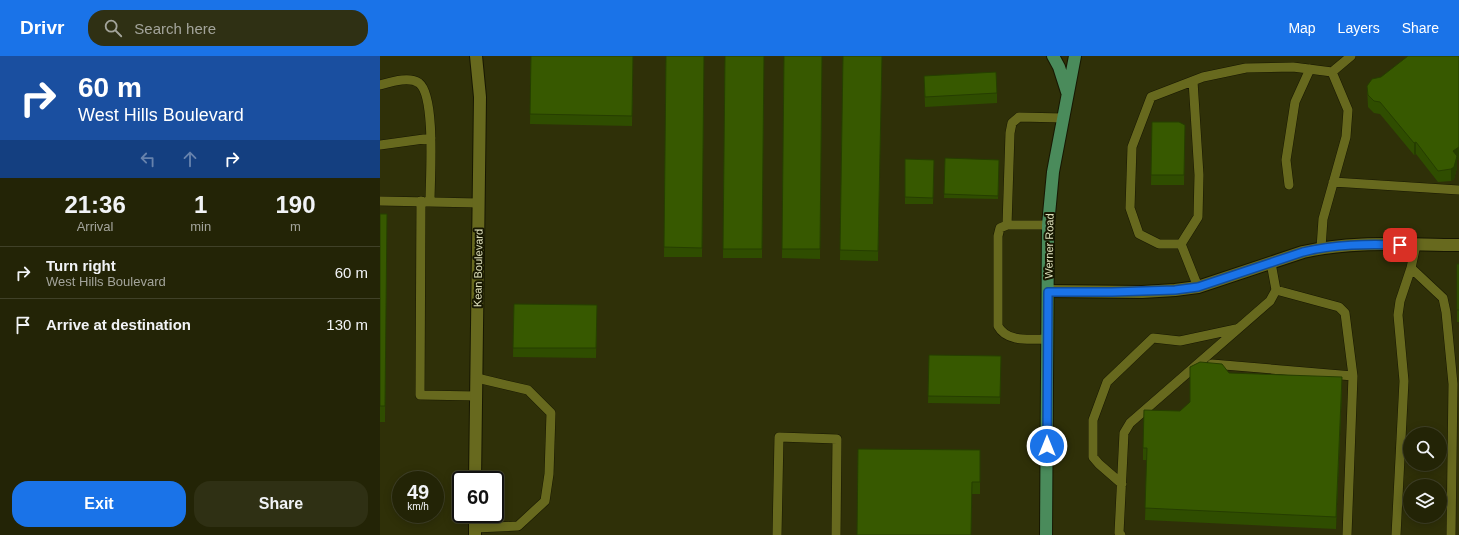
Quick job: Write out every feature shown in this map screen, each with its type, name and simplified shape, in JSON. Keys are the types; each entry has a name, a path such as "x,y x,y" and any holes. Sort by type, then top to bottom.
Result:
{"main road":[{"path":"1053,56 1059,67 1068,93"},
{"name":"Werner Road","path":"1046,535 1048,225 1053,172 1075,56"}],"street":[{"name":"Kean Boulevard","path":"475,471 480,97 476,56"},
{"path":"1048,292 1142,292 1198,287 1303,252 1321,248 1369,244 1459,245"}],"lane":[{"path":"1180,244 1159,244 1139,234 1130,208 1132,147 1151,97 1203,77 1246,68 1293,67 1332,72 1351,56"},
{"path":"1289,185 1286,160 1295,102 1310,69"},
{"path":"1321,248 1323,218 1346,137 1348,110 1332,72"},
{"path":"380,85 399,80 418,82 423,87 428,104 431,138 426,201 420,395 476,396"},
{"path":"1180,244 1198,217 1199,175 1193,81"},
{"path":"1007,225 1010,133 1012,123 1019,118 1063,118"},
{"path":"380,145 431,138"},
{"path":"1333,182 1459,190"},
{"path":"380,200 479,202"},
{"path":"1048,225 1007,225 1000,228 998,236 998,326 1001,332 1008,337 1048,339"},
{"path":"1180,244 1198,287"},
{"path":"1396,535 1404,381 1398,314 1400,301 1411,268 1416,245"},
{"path":"1121,535 1119,533 1124,433 1130,423 1270,301 1276,290 1271,263"},
{"path":"1411,268 1443,298 1446,312 1456,436 1451,535"},
{"path":"1276,290 1339,307 1345,313 1353,376 1347,535"},
{"path":"1122,484 1098,464 1093,457 1093,420 1107,382 1153,338 1180,341 1238,329"},
{"path":"1198,363 1353,376"},
{"path":"475,532 518,526 545,501 549,474 551,413 528,390 477,378"},
{"path":"778,535 779,437 837,438 836,535"}],"building":[{"path":"531,56 633,56 632,116 530,114"},
{"path":"666,56 704,56 702,248 664,247"},
{"path":"725,56 764,56 762,249 723,249"},
{"path":"784,56 822,56 820,249 782,249"},
{"path":"843,56 882,56 878,251 840,250"},
{"path":"1408,56 1459,56 1459,147 1453,151 1457,156 1454,167 1451,169 1438,171 1416,142 1414,143 1380,102 1374,101 1368,95 1367,86 1372,79 1381,77"},
{"path":"996,72 997,93 925,97 924,76"},
{"path":"1152,122 1179,122 1185,125 1184,175 1151,175"},
{"path":"945,158 999,160 998,196 944,194"},
{"path":"905,159 934,160 933,198 905,197"},
{"path":"380,214 387,214 385,406 380,406"},
{"path":"1457,264 1459,264 1459,310 1457,310"},
{"path":"514,304 597,305 596,348 513,348"},
{"path":"929,355 1001,356 1000,397 928,396"},
{"path":"1200,362 1222,364 1229,373 1342,377 1336,517 1145,508 1147,448 1143,448 1144,410 1180,411 1190,402 1190,367"},
{"path":"858,449 980,450 980,482 972,482 971,535 857,535"}],"route":[{"path":"1047,446 1048,292 1142,292 1198,287 1303,252 1321,248 1369,244 1400,245"}]}
